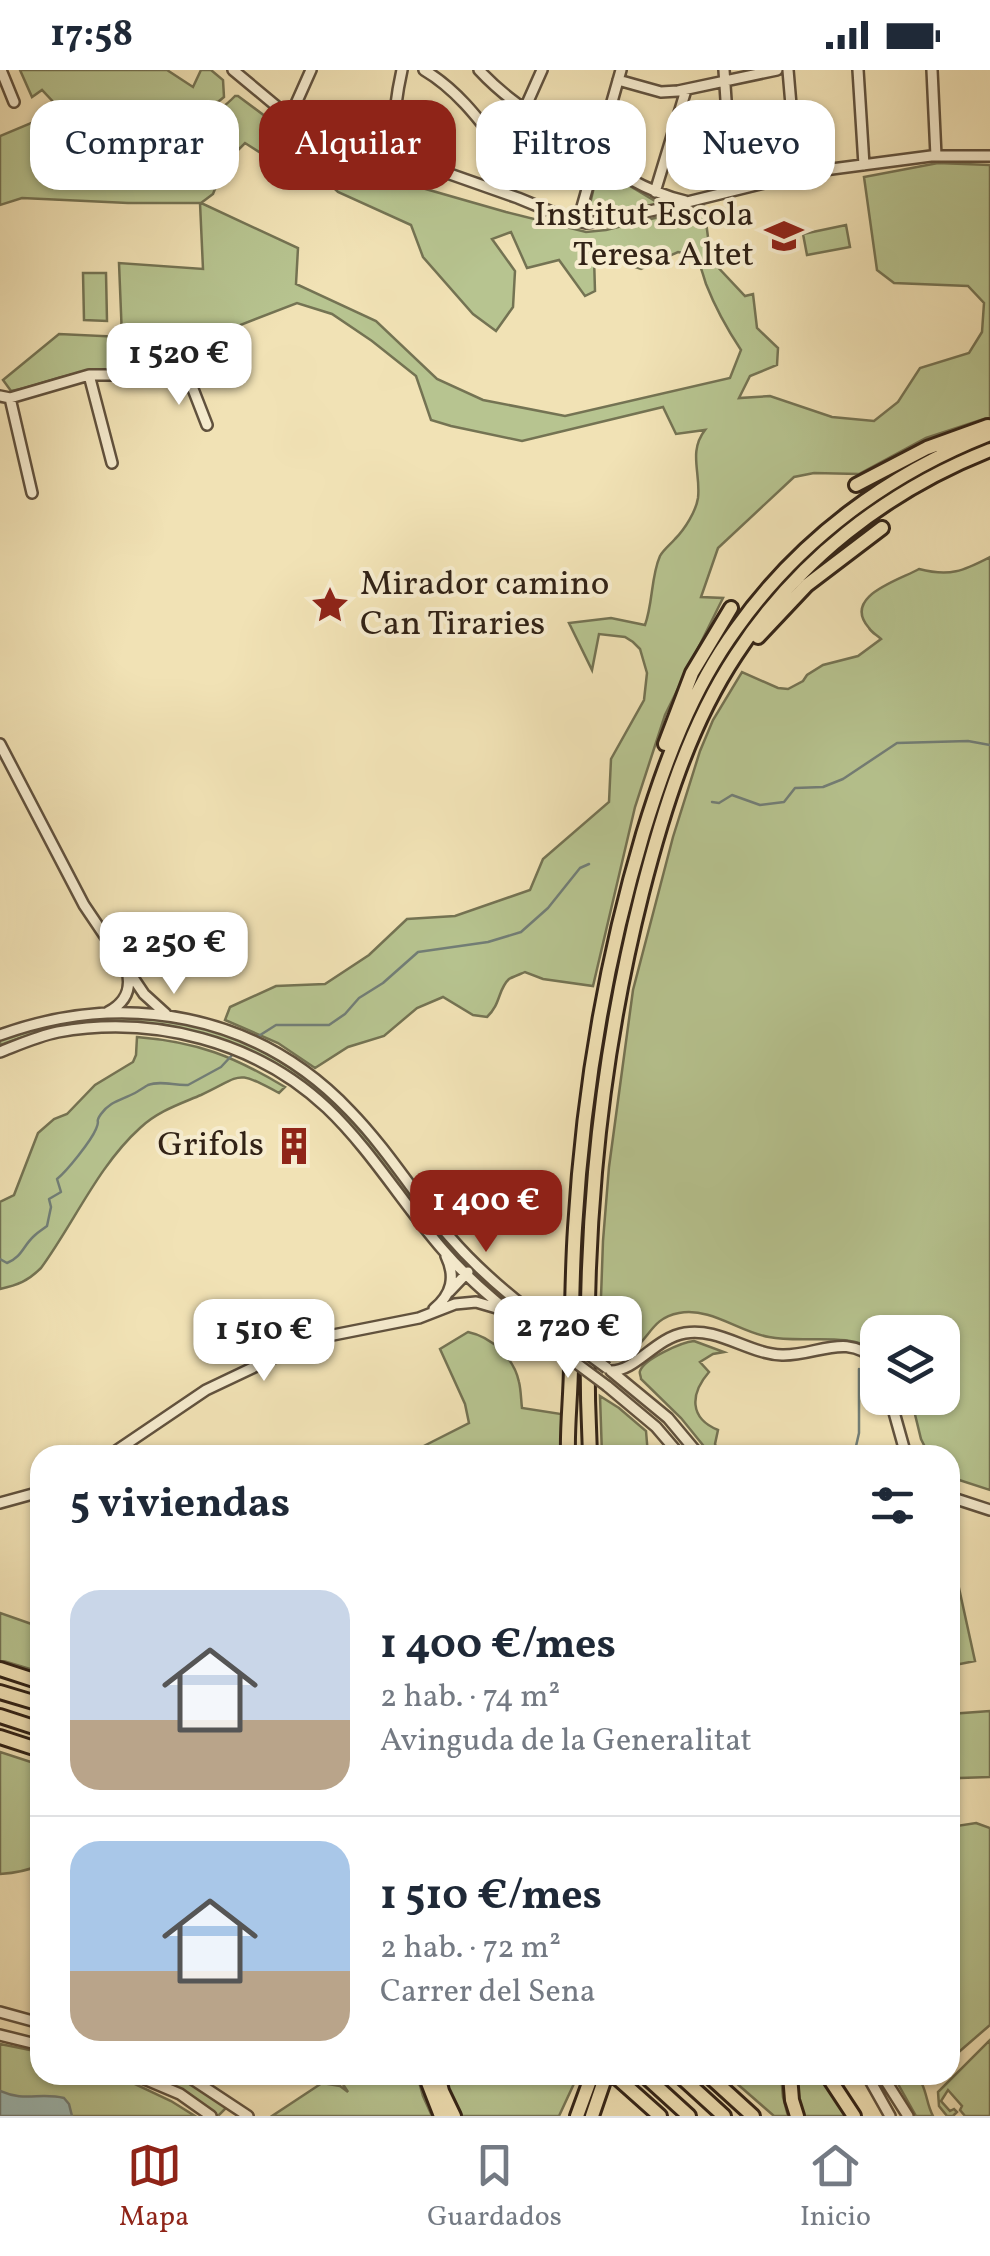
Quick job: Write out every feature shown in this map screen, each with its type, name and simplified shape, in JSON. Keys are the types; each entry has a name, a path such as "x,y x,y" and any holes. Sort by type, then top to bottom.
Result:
{"highway":[{"path":"856,485 927,448 990,426"},
{"path":"572,1445 575,1227 590,1078 620,921 656,792 678,731 710,668 736,628 782,572 830,527 877,492 930,460 990,434"},
{"path":"590,1445 586,1338 589,1231 608,1054 629,947 679,768 724,674 758,623 798,577 859,523 910,488 990,450"},
{"path":"707,708 762,632 792,599 882,528"},
{"path":"656,792 658,764 678,705 700,658 731,608"},
{"path":"0,1669 30,1679"},
{"path":"0,1692 30,1701"},
{"path":"0,1716 30,1726"},
{"path":"0,1737 30,1747"},
{"path":"429,2085 441,2116"},
{"path":"440,2085 454,2116"},
{"path":"581,2115 589,2085"},
{"path":"581,2115 606,2085"},
{"path":"623,2085 660,2116"},
{"path":"655,2085 689,2116"},
{"path":"690,2085 724,2116"},
{"path":"719,2085 754,2116"},
{"path":"791,2085 796,2116"},
{"path":"834,2085 854,2116"}],"street":[{"path":"1,70 14,102"},
{"path":"233,70 269,100"},
{"path":"298,100 311,70"},
{"path":"395,100 402,70"},
{"path":"424,70 456,93 476,117"},
{"path":"479,70 512,100"},
{"path":"528,100 542,70"},
{"path":"724,70 727,100"},
{"path":"613,100 620,75 661,92 726,83 777,70"},
{"path":"788,70 791,100"},
{"path":"858,70 864,165"},
{"path":"932,70 936,156"},
{"path":"655,192 686,90"},
{"path":"835,169 936,156 990,156"},
{"path":"456,176 578,221 611,220 732,190"},
{"path":"646,187 687,202"},
{"path":"578,221 587,190"},
{"path":"32,493 5,397 88,375 152,375 182,368 207,426"},
{"path":"88,375 112,463"},
{"path":"0,744 70,882 126,969 150,1001 168,1015"},
{"path":"106,1013 121,1003 128,992 126,969"},
{"path":"0,1035 51,1019 134,1012 168,1015 234,1034 302,1068 351,1112 474,1263 531,1312 631,1387 668,1418 691,1445"},
{"path":"0,1052 54,1033 98,1027 152,1028 252,1056 325,1106 354,1136 462,1277 607,1386 671,1445"},
{"path":"442,1249 452,1273 449,1292"},
{"path":"419,1318 444,1301 462,1277 474,1270 513,1306 531,1312"},
{"path":"462,1277 462,1295 502,1310 536,1333"},
{"path":"125,1445 199,1394 314,1340 419,1318 454,1304 476,1302"},
{"path":"609,1370 627,1368 663,1340 687,1332 706,1333 753,1350 784,1355 833,1346 860,1350"},
{"path":"627,1368 631,1387"},
{"path":"895,1415 903,1445"},
{"path":"0,1503 30,1495"},
{"path":"960,1500 990,1510"},
{"path":"0,2012 30,2020"},
{"path":"0,2036 30,2043"},
{"path":"159,2085 212,2116"},
{"path":"201,2085 248,2116"},
{"path":"873,2085 890,2116"},
{"path":"888,2085 908,2116"}],"green space":[{"path":"20,70 167,70 193,87 201,70 211,70 223,80 224,97 51,100 42,90 32,97"},
{"path":"235,96 259,112 259,152 245,143 239,149 239,100 230,100"},
{"path":"30,124 30,190 215,190 201,203 298,248 296,284 376,321 437,379 483,400 565,416 730,378 741,350 693,255 678,252 641,269 594,257 595,291 585,296 559,260 527,268 511,232 492,239 515,271 513,307 496,331 473,314 423,257 411,225 336,190 429,190 586,232 704,206 714,263 745,296 753,294 757,328 778,348 777,365 750,376 739,398 770,396 832,417 874,421 898,402 920,368 969,353 982,332 984,303 968,286 894,283 877,270 864,177 938,163 990,165 990,417 926,438 859,474 814,473 794,477 718,548 701,597 723,598 665,715 635,807 593,986 543,979 525,972 505,983 487,1017 473,1015 443,997 417,1008 384,1036 348,1047 315,1068 278,1043 225,1020 230,1007 276,986 325,984 369,955 407,919 455,916 530,890 543,859 609,802 611,759 644,700 647,673 640,649 633,642 625,637 599,634 592,670 569,623 611,618 645,625 660,556 686,525 697,503 696,455 705,430 676,434 663,407 522,441 431,420 416,376 332,314 297,303 230,329 196,373 176,366 88,372 11,391 3,380 59,334 122,337 119,263 203,269 200,203 22,198 0,205 0,136"},
{"path":"593,190 637,190 660,204 605,216 587,217"},
{"path":"846,225 850,247 807,255 803,234"},
{"path":"83,273 106,273 107,321 84,320"},
{"path":"990,557 990,1490 960,1480 960,1445 924,1445 915,1415 960,1415 960,1315 860,1315 860,1343 769,1337 714,1317 679,1313 662,1319 637,1346 616,1357 602,1351 600,1325 609,1167 633,990 673,837 713,720 742,672 788,689 823,665 858,656 881,639 862,617 862,607 876,591 919,569 956,571"},
{"path":"124,1016 170,1020 217,1031 258,1048 294,1071 358,1128 442,1233 438,1237 346,1120 295,1077 257,1055 216,1038 131,1023 88,1024 0,1045 0,1040 46,1026"},
{"path":"137,1037 214,1052 285,1087 279,1093 254,1080 233,1079 147,1122 111,1160 41,1268 22,1282 0,1289 0,1202 14,1195 38,1133 67,1114 95,1085 133,1062"},
{"path":"468,1332 493,1344 516,1373 522,1408 561,1414 563,1445 426,1445 469,1423 465,1404 440,1349"},
{"path":"694,1341 724,1352 700,1362 709,1372 696,1397 697,1412 718,1430 715,1445 703,1445 641,1379 640,1371 648,1361"},
{"path":"600,1396 646,1431 647,1445 602,1445"},
{"path":"960,1593 975,1661 960,1664"},
{"path":"0,1613 30,1624 30,1669 0,1660"},
{"path":"990,1711 990,1777 960,1778 960,1713"},
{"path":"0,1752 30,1762 30,1868 0,1874"},
{"path":"976,1823 990,1828 990,2025 960,2051 960,1825"},
{"path":"990,2040 990,2116 965,2116 948,2090 941,2101 950,2111 957,2112 947,2116 939,2106 938,2092 945,2085 960,2085 960,2070"},
{"path":"0,2044 30,2050 30,2085 137,2085 195,2116 0,2116"},
{"path":"169,2085 195,2085 228,2106 218,2116"},
{"path":"319,2085 340,2086 348,2092 343,2085 420,2085 432,2116 272,2116"},
{"path":"448,2085 573,2085 559,2116 462,2116"},
{"path":"738,2085 782,2085 788,2116 774,2116"},
{"path":"827,2085 847,2116 803,2116 796,2087"},
{"path":"899,2085 922,2085 933,2116 916,2116"}],"water":[{"path":"0,2091 17,2096 64,2098 72,2116 0,2116"}],"waterway":[{"path":"712,802 719,803 732,795 760,805 784,802 795,788 823,787 843,779 897,743 968,741 990,745"},
{"path":"254,1039 276,1025 329,1025 418,952 488,942 521,932 548,908 580,868 589,864"},
{"path":"0,1259 12,1261 47,1226 49,1199 61,1192 57,1179 89,1141 108,1106 148,1085 188,1085 221,1067 235,1052"},
{"path":"856,1445 859,1369"}],"place":[{"name":"Institut Escola Teresa Altet","path":"784,236"},
{"name":"Mirador camino Can Tiraries","path":"330,605"},
{"name":"Grifols","path":"294,1146"}]}
